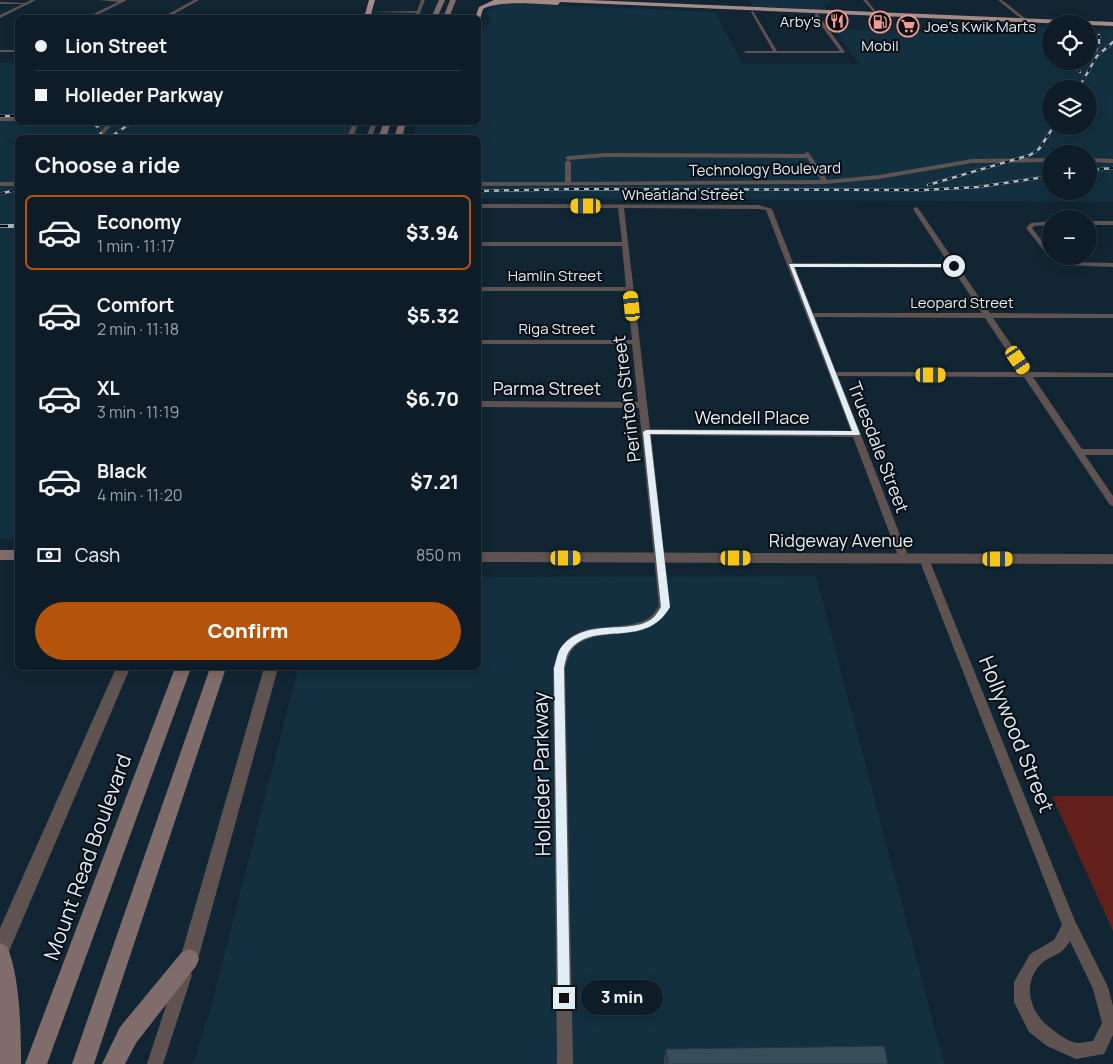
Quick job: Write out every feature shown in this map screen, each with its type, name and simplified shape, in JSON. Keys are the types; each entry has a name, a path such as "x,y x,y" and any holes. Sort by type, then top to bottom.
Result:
{"highway":[{"path":"368,15 372,0"},
{"path":"497,0 1042,24"},
{"path":"548,0 753,12 1025,20 1113,25"},
{"path":"478,15 482,3 514,1"},
{"path":"1097,26 1113,25"}],"main road":[{"path":"435,15 442,0"},
{"path":"447,15 453,0"},
{"path":"0,555 15,555"},
{"name":"Mount Read Boulevard","path":"36,1064 181,670"},
{"path":"83,1064 217,670"},
{"path":"0,953 6,982 10,1020 10,1064"},
{"path":"113,1064 128,1035 189,958"}],"street":[{"path":"0,18 34,0"},
{"path":"100,0 124,1"},
{"path":"169,15 197,0"},
{"path":"417,15 423,0"},
{"path":"865,0 879,16"},
{"path":"1000,0 1025,20"},
{"path":"94,15 124,1"},
{"path":"0,3 26,4"},
{"path":"368,15 418,12"},
{"path":"753,12 776,52"},
{"path":"746,52 843,52 817,17 817,14"},
{"path":"0,51 15,50"},
{"path":"0,118 15,119"},
{"path":"100,135 109,125"},
{"path":"568,183 568,160 606,156 808,155 825,182"},
{"name":"Technology Boulevard","path":"481,184 825,182 879,177 972,161 1042,160"},
{"path":"1097,160 1113,161"},
{"path":"0,184 15,184"},
{"name":"Wheatland Street","path":"481,206 768,208"},
{"name":"Perinton Street","path":"621,206 661,558"},
{"name":"Truesdale Street","path":"768,208 771,210 904,558"},
{"path":"916,209 1113,503"},
{"path":"1097,222 1113,223"},
{"path":"1042,224 1029,226 1031,232 1042,245"},
{"path":"481,244 626,244"},
{"path":"791,265 954,266"},
{"path":"1097,265 1113,265"},
{"name":"Hamlin Street","path":"481,289 630,289"},
{"name":"Leopard Street","path":"811,315 1113,316"},
{"name":"Riga Street","path":"481,342 636,342"},
{"path":"834,374 1113,375"},
{"name":"Parma Street","path":"481,404 644,405"},
{"name":"Wendell Place","path":"646,432 856,434"},
{"path":"1079,452 1113,452"},
{"name":"Ridgeway Avenue","path":"481,557 1113,559"},
{"name":"Holleder Parkway","path":"565,1064 559,668 561,658 570,645 586,634 604,630 635,629 657,620 665,607 661,558"},
{"name":"Hollywood Street","path":"924,559 1070,926 1100,987 1110,1024 1098,1048 1076,1051 1053,1040 1035,1026 1022,1002 1022,982 1035,959 1059,944 1070,926"},
{"name":"Mount Read Boulevard","path":"0,949 121,670"},
{"path":"155,1064 189,958 269,670"}],"shaded area":[{"path":"750,0 829,0 831,3 823,3 827,10 753,7"},
{"path":"502,3 715,12 742,63 748,64 860,64 834,29 997,35 983,24 1042,27 1042,70 1097,70 1097,29 1113,30 1113,202 481,198 481,135 413,135 416,125 481,125 481,28 492,21 487,12 493,6"},
{"path":"15,62 15,125 360,125 355,135 15,135 15,539 0,539 0,63"},
{"path":"816,576 944,1064 193,1064 211,1007 297,670 481,670 481,577"},
{"path":"1052,796 1113,796 1113,931"}],"building":[{"path":"884,1046 888,1064 668,1064 666,1049"}],"railway":[{"path":"1097,48 1099,35"},
{"path":"1083,80 1097,56 1113,42"},
{"path":"0,116 15,116"},
{"path":"95,125 98,127 102,135"},
{"path":"113,135 128,125"},
{"path":"928,185 1030,155 1039,149 1048,135"},
{"path":"1097,169 1113,168"},
{"path":"481,191 574,189 924,190 978,187 1042,177"},
{"path":"0,194 15,190"},
{"path":"0,226 15,226"}],"place":[{"name":"Arby's","path":"837,21"},
{"name":"Mobil","path":"880,22"},
{"name":"Joe's Kwik Marts","path":"908,26"}],"route":[{"path":"564,998 559,668 564,652 575,640 586,634 604,630 643,627 657,620 665,607 666,599 646,432 856,434 791,265 954,266"}]}
